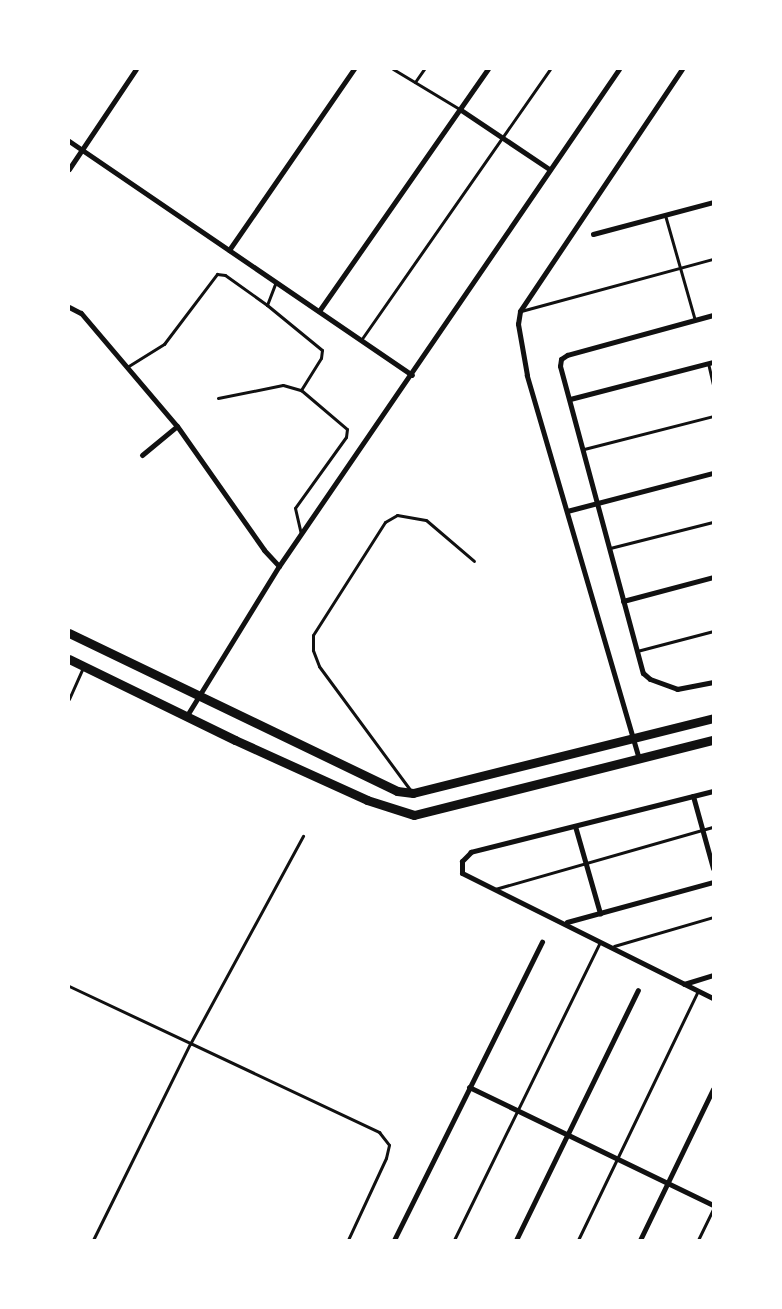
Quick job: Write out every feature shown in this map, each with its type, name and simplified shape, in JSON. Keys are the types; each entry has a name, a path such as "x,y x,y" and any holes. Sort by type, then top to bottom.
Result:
{"street":[{"path":"69,169 136,69"},
{"path":"229,250 354,69"},
{"path":"319,311 488,69"},
{"path":"186,717 279,566 412,375 619,69"},
{"path":"639,759 527,375 518,324 520,311 682,69"},
{"path":"461,110 549,170"},
{"path":"69,141 412,375"},
{"path":"593,234 713,202"},
{"path":"69,307 81,314 177,426 264,550 279,566"},
{"path":"713,315 566,355 561,359 560,366 599,502 643,674 650,679 686,689 713,682"},
{"path":"570,399 710,362"},
{"path":"142,455 177,426"},
{"path":"567,511 713,473"},
{"path":"623,600 713,577"},
{"path":"69,633 197,697 397,791 412,793 713,718"},
{"path":"69,659 186,717 367,800 414,815 713,740"},
{"path":"713,791 470,852 462,861 462,873 566,922 713,998"},
{"path":"694,796 713,868"},
{"path":"575,826 600,913"},
{"path":"566,922 713,882"},
{"path":"394,1240 542,942"},
{"path":"684,984 713,976"},
{"path":"516,1240 638,990"},
{"path":"469,1087 713,1205"},
{"path":"640,1240 713,1089"}],"lane":[{"path":"393,69 461,110"},
{"path":"415,82 424,69"},
{"path":"361,340 550,69"},
{"path":"665,215 695,320"},
{"path":"520,311 713,259"},
{"path":"127,367 164,344 217,274 225,275 268,305 322,350 321,358 301,390"},
{"path":"268,305 276,281"},
{"path":"710,362 713,384"},
{"path":"218,398 283,385 301,390 344,425 347,433 296,508 301,534"},
{"path":"584,449 713,416"},
{"path":"412,793 319,666 313,650 314,635 385,522 397,515 426,520 474,560"},
{"path":"610,548 713,522"},
{"path":"637,651 713,631"},
{"path":"69,699 83,666"},
{"path":"495,889 713,827"},
{"path":"93,1240 190,1044 303,836"},
{"path":"614,946 713,917"},
{"path":"454,1240 601,940"},
{"path":"69,986 378,1132 389,1145 348,1240"},
{"path":"578,1240 698,991"},
{"path":"698,1240 713,1209"}]}
